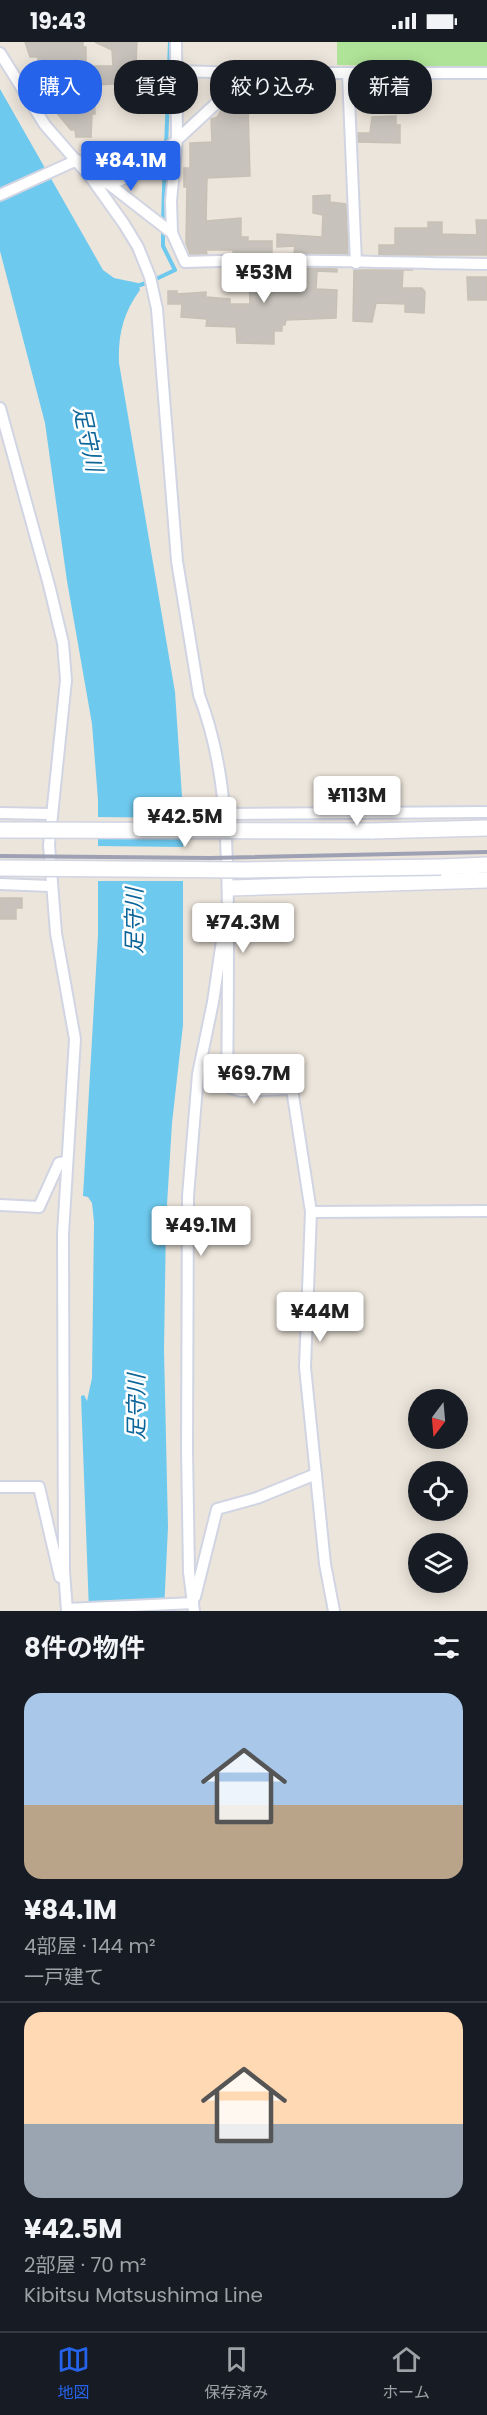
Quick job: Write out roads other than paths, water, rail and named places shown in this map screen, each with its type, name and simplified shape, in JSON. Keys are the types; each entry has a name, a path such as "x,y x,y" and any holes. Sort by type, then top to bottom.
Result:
{"main road":[{"path":"0,830 371,831 487,828"},
{"path":"0,868 245,870 487,865"},
{"path":"230,888 487,880"}],"street":[{"path":"175,60 176,42"},
{"path":"0,53 45,125 92,179 138,247 155,293 177,561 199,695 207,715 227,814 230,888 227,1081 231,1088 241,1091 292,1089 311,1212 305,1366 325,1564 334,1611"},
{"path":"336,74 348,74"},
{"path":"432,74 487,74"},
{"path":"109,184 132,176 160,157 210,109"},
{"path":"166,229 171,201 175,114"},
{"path":"350,114 356,263"},
{"path":"0,195 74,161"},
{"path":"92,179 109,184 166,229 185,262 309,259 356,263 487,264"},
{"path":"0,408 14,450 63,643 66,680 51,814 50,885 75,1039 66,1162 62,1366 69,1610"},
{"path":"227,814 487,812"},
{"path":"0,813 51,814"},
{"path":"0,884 50,885"},
{"path":"191,1606 187,1472 188,1196 198,1074 213,1002 221,939 228,912"},
{"path":"0,1205 39,1207 59,1163 66,1162"},
{"path":"311,1212 487,1211"},
{"path":"191,1606 217,1509 257,1498 316,1474"},
{"path":"0,1487 39,1487 69,1610"},
{"path":"69,1610 191,1606"}],"water":[{"name":"足守川","path":"0,89 103,270 114,278 138,283 140,290 129,307 123,325 119,343 119,363 175,692 183,811 183,1025 172,1123 166,1221 164,1350 168,1527 164,1611 89,1611 81,1396 84,1395 87,1401 92,1378 94,1222 92,1203 88,1197 83,1196 98,935 98,800 92,724 67,581 45,423 0,251"}],"waterway":[{"path":"166,148 170,42"},
{"path":"163,222 165,155"},
{"path":"156,279 175,270 163,246 163,230"},
{"path":"134,287 146,283"}],"railway":[{"path":"0,856 210,858 487,852"}]}
